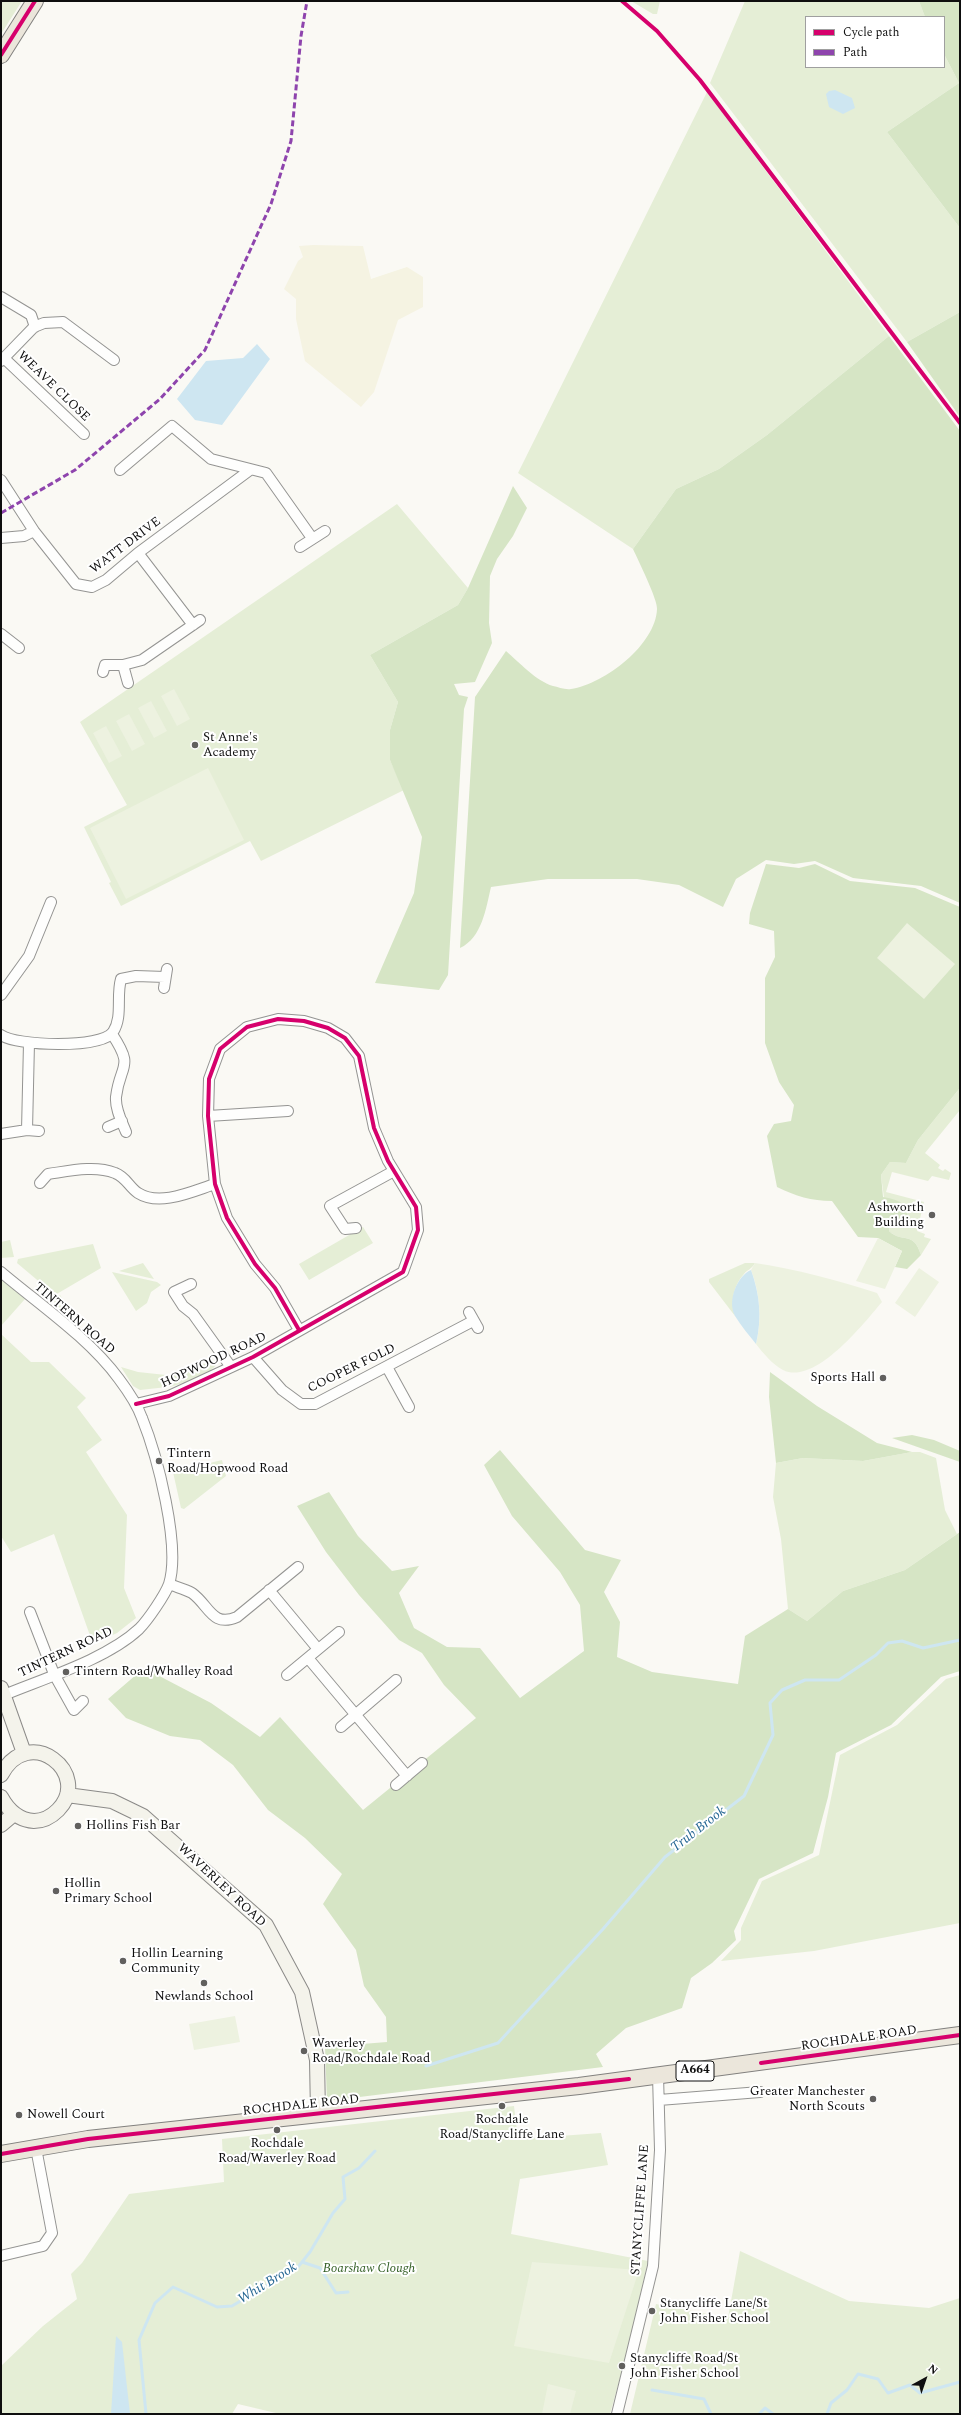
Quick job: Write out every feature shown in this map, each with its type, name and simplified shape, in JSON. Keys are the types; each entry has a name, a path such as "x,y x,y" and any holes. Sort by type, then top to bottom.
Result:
{"main road":[{"path":"1,55 35,1"},
{"name":"ROCHDALE ROAD","path":"1,2154 88,2139 318,2113 572,2087 960,2034"}],"street":[{"path":"1,296 31,315 35,327"},
{"path":"3,359 35,327 44,323 63,322 97,341 114,360"},
{"name":"WEAVE CLOSE","path":"3,359 84,434"},
{"path":"120,470 172,426 211,459 266,473 312,538"},
{"name":"WATT DRIVE","path":"1,480 34,531 76,584 92,587 106,580 138,553 250,470"},
{"path":"1,538 24,536 34,531"},
{"path":"300,547 325,531"},
{"path":"103,672 105,665 123,665 142,660 197,622 138,553"},
{"path":"1,634 18,648"},
{"path":"123,665 128,683"},
{"path":"1,995 28,956 39,918 51,902"},
{"path":"1,1035 7,1039 29,1043 91,1043 112,1034 118,1022 118,990 121,979 166,973 164,988"},
{"name":"HOPWOOD ROAD","path":"136,1404 169,1396 253,1357 298,1330 403,1272 418,1230 416,1207 394,1171 374,1128 359,1056 346,1038 328,1028 304,1021 278,1019 247,1023 220,1049 213,1063 209,1079 208,1116 215,1184 227,1218 255,1264 275,1288 298,1330"},
{"path":"112,1034 124,1052 125,1064 116,1097 117,1108 126,1132"},
{"path":"27,1130 29,1043"},
{"path":"208,1116 288,1111"},
{"path":"108,1127 122,1121"},
{"path":"1,1134 27,1130 39,1131"},
{"path":"40,1183 48,1174 100,1170 115,1172 128,1181 138,1193 155,1198 171,1198 215,1184"},
{"path":"356,1228 345,1229 330,1206 394,1171"},
{"name":"TINTERN ROAD","path":"1,1272 99,1355 136,1404 143,1420 159,1474 169,1522 172,1554 169,1584 139,1628 117,1645 54,1674 2,1692"},
{"path":"191,1284 174,1292 183,1306 193,1314 231,1367"},
{"name":"COOPER FOLD","path":"253,1357 282,1390 301,1404 315,1404 473,1320"},
{"path":"387,1367 409,1407"},
{"path":"169,1584 193,1594 210,1612 222,1620 237,1617 298,1567"},
{"path":"269,1590 318,1649"},
{"path":"30,1612 54,1674 74,1710 83,1701"},
{"path":"287,1675 340,1632"},
{"path":"308,1658 407,1776"},
{"path":"341,1727 396,1680"},
{"path":"2,1692 24,1753"},
{"path":"1,1775 6,1766 14,1758 24,1753 34,1752 54,1758 66,1775 67,1795 62,1806 45,1819 29,1820 14,1814 6,1807 1,1797"},
{"path":"396,1785 422,1763"},
{"name":"WAVERLEY ROAD","path":"67,1795 112,1801 143,1816 266,1924 302,1992 317,2060 318,2113"},
{"path":"1,1825 14,1814"},
{"name":"STANYCLIFFE LANE","path":"618,2414 653,2266 660,2150 658,2075"},
{"path":"659,2100 760,2092"},
{"path":"1,2256 43,2246 52,2233 36,2148"}],"shaded area":[{"path":"299,246 363,246 371,279 407,267 423,277 423,307 398,320 374,392 361,407 305,361 296,319 296,299 284,289 298,261 303,257"}],"green space":[{"path":"1,1 22,1 1,34"},
{"path":"631,1 660,1 657,14 653,14"},
{"path":"745,1 919,1 925,16 805,16 805,68 945,68 945,56 959,83 887,132 960,228 960,312 907,342 710,83"},
{"path":"919,1 960,1 960,228 887,132 959,83 945,56 945,16 925,16"},
{"path":"707,92 889,336 767,435 719,469 676,489 633,549 518,473"},
{"path":"960,312 960,417 907,342"},
{"path":"889,336 960,431 960,903 921,886 853,878 815,861 794,864 766,860 736,879 723,907 679,885 637,879 548,879 491,887 485,913 478,930 467,943 460,948 475,697 506,651 540,680 547,684 566,689 584,686 613,671 638,648 648,636 654,622 657,609 656,604 633,549 676,489 719,469 767,435"},
{"path":"513,486 527,508 513,536 497,559 490,576 489,623 492,643 475,682 454,684 459,695 468,697 464,709 448,975 439,990 375,983 414,893 422,837 390,760 390,730 398,702 370,655 458,605 468,588"},
{"name":"St Anne's Academy","path":"397,504 468,588 458,605 370,655 398,702 390,730 390,760 404,790 261,861 250,841 121,906 84,827 127,805 80,722"},
{"path":"174,689 190,719 177,726 161,696"},
{"path":"151,701 167,731 154,738 138,708"},
{"path":"129,714 145,744 132,751 116,721"},
{"path":"106,726 122,756 109,763 93,733"},
{"path":"208,768 244,840 126,899 90,828"},
{"path":"766,864 799,868 815,864 850,881 915,888 960,907 959,1089 918,1140 906,1163 890,1162 881,1175 883,1197 893,1199 903,1204 908,1216 903,1221 895,1222 889,1226 889,1231 894,1235 907,1238 915,1243 921,1255 907,1269 895,1267 902,1251 878,1238 858,1237 832,1201 804,1197 777,1187 767,1136 774,1124 791,1121 794,1105 779,1082 765,1043 765,978 775,957 774,931 749,924 750,913"},
{"path":"907,923 955,964 924,999 877,958"},
{"path":"960,1082 960,1110 925,1153 940,1165 938,1168 943,1171 945,1169 951,1173 949,1180 932,1176 928,1181 892,1172 886,1192 924,1202 917,1231 925,1234 924,1237 931,1239 921,1255 918,1247 911,1240 894,1235 889,1231 889,1226 895,1222 903,1221 908,1216 906,1206 884,1198 881,1175 890,1162 906,1163 918,1140 959,1089"},
{"path":"363,1227 373,1243 309,1280 299,1264"},
{"path":"878,1238 902,1251 885,1289 856,1281"},
{"path":"10,1240 14,1257 1,1258 1,1242"},
{"path":"93,1244 101,1268 55,1295 17,1263 18,1259"},
{"path":"143,1263 154,1279 119,1271"},
{"path":"745,1263 755,1263 753,1267 745,1272 735,1288 733,1305 735,1316 709,1282 709,1279"},
{"path":"755,1263 832,1279 862,1288 877,1293 882,1302 851,1337 824,1361 809,1369 796,1373 783,1370 772,1362 756,1344 759,1326 759,1307 751,1270"},
{"path":"919,1268 939,1282 915,1317 895,1303"},
{"path":"112,1272 157,1282 161,1285 151,1292 147,1303 136,1311"},
{"path":"1,1279 25,1299 1,1326"},
{"path":"60,1295 81,1327 55,1306 54,1299"},
{"path":"1,1334 31,1362 49,1362 86,1398 77,1407 102,1440 86,1452 127,1515 124,1588 136,1618 117,1633 93,1644 54,1534 11,1552 1,1536"},
{"path":"220,1359 211,1370 198,1378 170,1387 169,1375"},
{"path":"121,1367 138,1372 166,1375 167,1387 140,1390 133,1386"},
{"path":"770,1372 817,1406 877,1443 912,1452 863,1461 803,1458 776,1463 769,1397"},
{"path":"912,1435 934,1440 960,1451 960,1462 892,1438"},
{"path":"500,1450 585,1550 621,1560 604,1592 620,1622 617,1657 652,1672 738,1684 745,1636 788,1609 807,1621 843,1591 905,1570 960,1532 960,1671 941,1677 891,1725 836,1753 828,1797 813,1853 759,1879 734,1931 736,1940 712,1963 691,1978 682,2008 626,2028 596,2054 603,2067 327,2101 325,2047 387,2042 386,2017 364,1986 356,1950 323,1904 342,1874 305,1838 268,1810 233,1765 200,1740 170,1736 126,1718 108,1699 144,1668 211,1703 260,1737 280,1717 363,1810 476,1718 444,1685 422,1653 399,1640 359,1595 326,1552 297,1506 329,1492 358,1536 392,1571 419,1566 399,1593 414,1628 447,1647 480,1648 520,1698 584,1651 580,1605 560,1572 512,1516 484,1465"},
{"path":"912,1452 920,1452 936,1458 945,1510 957,1534 905,1570 843,1591 807,1621 788,1609 781,1539 773,1497 776,1463 803,1458 863,1461"},
{"path":"222,1460 226,1476 184,1509 181,1508 173,1472"},
{"path":"960,1675 960,1923 814,1951 721,1961 741,1940 741,1928 762,1881 819,1855 840,1755 897,1725 946,1679"},
{"path":"235,2016 240,2042 194,2050 189,2024"},
{"name":"Boarshaw Clough","path":"514,2106 518,2139 601,2133 608,2165 520,2179 511,2234 648,2261 627,2353 610,2414 280,2414 238,2404 232,2414 1,2414 1,2366 43,2326 77,2299 71,2274 82,2263 129,2194 224,2182 222,2139"},
{"path":"740,2251 849,2301 929,2308 960,2298 960,2414 630,2414 656,2304 728,2318"},
{"path":"532,2262 639,2270 609,2363 514,2346"},
{"path":"548,2384 576,2391 570,2414 542,2414"}],"water":[{"path":"835,90 852,98 855,108 843,114 829,107 826,94 829,91"},
{"path":"257,344 270,359 222,425 195,420 177,399 206,361 243,358"},
{"path":"751,1270 759,1307 759,1325 756,1344 735,1316 732,1303 738,1283 746,1273"},
{"path":"116,2336 122,2342 130,2414 111,2414"}],"waterway":[{"name":"Trub Brook","path":"426,2066 498,2043 603,1929 665,1857 744,1796 773,1735 770,1703 782,1690 805,1680 839,1680 876,1655 888,1643 902,1641 923,1648 960,1640"},
{"name":"Whit Brook","path":"146,2414 139,2340 155,2303 173,2287 217,2307 232,2306 298,2267 310,2252 333,2213 345,2199 343,2177 359,2168 375,2151"},
{"name":"Whit Brook","path":"302,2262 320,2268 336,2293 348,2292"},
{"name":"Whit Brook","path":"827,2414 831,2403 847,2390 858,2374 878,2379 888,2393 910,2385 920,2393 960,2382"},
{"name":"Whit Brook","path":"652,2390 704,2399 711,2414"},
{"name":"Whit Brook","path":"759,2414 765,2408 773,2414"}],"marked path":[{"path":"1,513 75,470 160,399 205,350 271,204 291,141 301,36 307,1"}],"cycle path":[{"path":"1,55 35,1"},
{"path":"622,1 657,31 700,80 960,423"},
{"path":"136,1404 169,1396 253,1357 403,1272 418,1230 416,1207 388,1161 374,1128 359,1056 345,1038 328,1028 304,1021 278,1019 247,1027 220,1049 209,1079 208,1116 215,1184 227,1218 255,1264 275,1288 299,1330"},
{"path":"761,2063 960,2035"},
{"path":"1,2154 88,2139 629,2079"}],"place":[{"name":"St Anne's Academy","path":"195,745"},
{"name":"Ashworth Building","path":"932,1215"},
{"name":"Sports Hall","path":"883,1378"},
{"name":"Tintern Road/Hopwood Road","path":"159,1461"},
{"name":"Tintern Road/Whalley Road","path":"66,1672"},
{"name":"Hollins Fish Bar","path":"78,1826"},
{"name":"Hollin Primary School","path":"56,1891"},
{"name":"Hollin Learning Community","path":"123,1961"},
{"name":"Newlands School","path":"204,1983"},
{"name":"Waverley Road/Rochdale Road","path":"304,2051"},
{"name":"Greater Manchester North Scouts","path":"873,2099"},
{"name":"Rochdale Road/Stanycliffe Lane","path":"502,2106"},
{"name":"Nowell Court","path":"19,2115"},
{"name":"Rochdale Road/Waverley Road","path":"277,2130"},
{"name":"Stanycliffe Lane/St John Fisher School","path":"652,2311"},
{"name":"Stanycliffe Road/St John Fisher School","path":"622,2366"}]}
